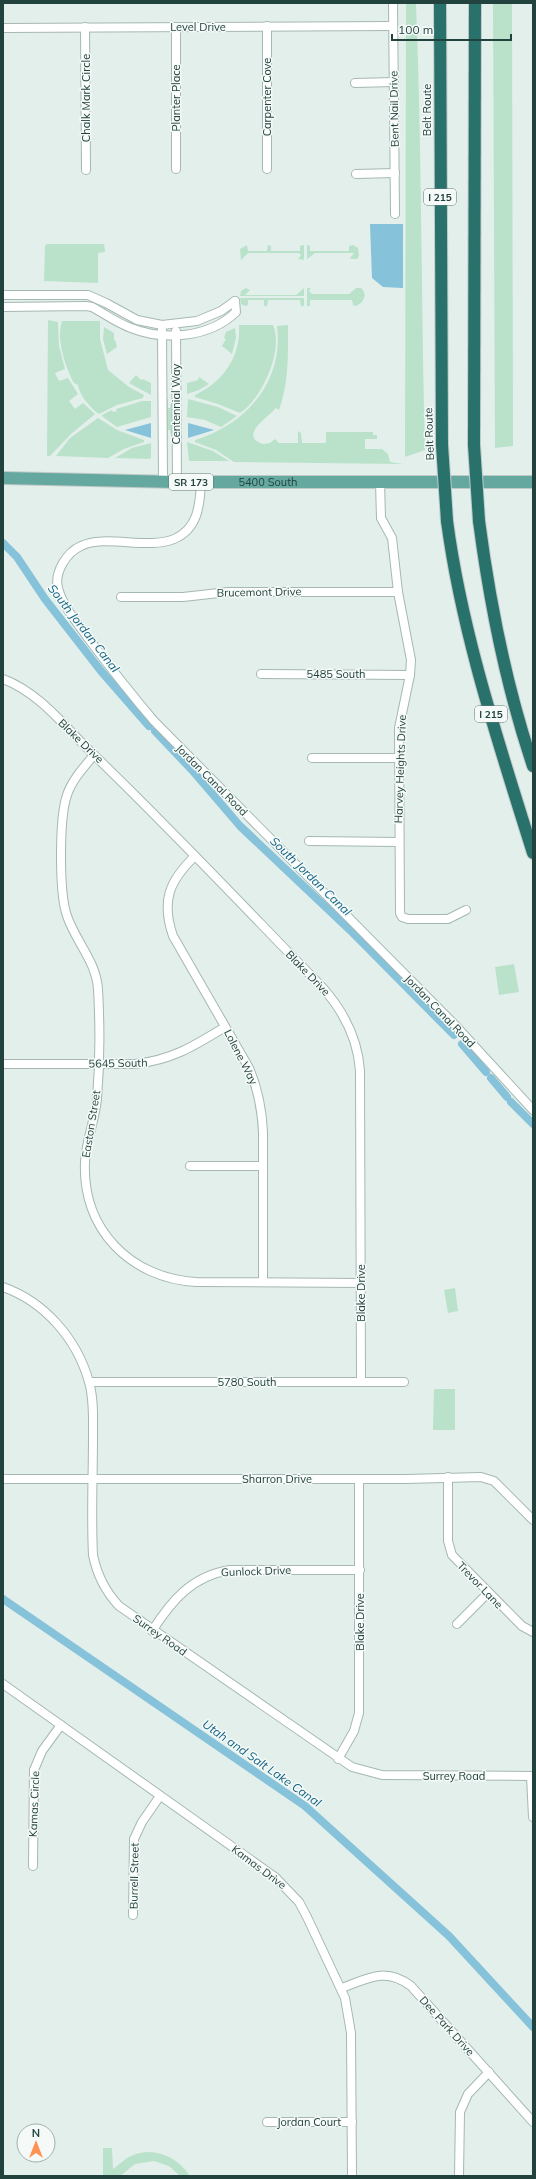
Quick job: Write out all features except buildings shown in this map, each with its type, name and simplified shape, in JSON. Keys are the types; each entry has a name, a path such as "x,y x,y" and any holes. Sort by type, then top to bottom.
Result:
{"highway":[{"name":"Belt Route","path":"440,3 442,445 447,521 454,573 471,641 500,750 533,853"},
{"name":"I 215","path":"475,3 474,445 478,521 496,634 516,716 533,766"}],"main road":[{"name":"5400 South","path":"3,478 163,482 533,482"}],"street":[{"name":"Bent Nail Drive","path":"393,3 395,214"},
{"name":"Carpenter Cove","path":"266,26 267,169"},
{"name":"Level Drive","path":"3,28 394,26"},
{"name":"Chalk Mark Circle","path":"85,27 86,170"},
{"name":"Planter Place","path":"176,27 176,169"},
{"path":"354,83 394,82"},
{"path":"356,174 395,173"},
{"path":"3,295 88,295 137,320 162,325 176,325 205,318 235,301 236,312 224,321 205,330 176,336 162,336 130,328 86,306 3,307"},
{"name":"Centennial Way","path":"162,325 163,482"},
{"name":"Centennial Way","path":"176,325 177,482"},
{"name":"Jordan Canal Road","path":"200,482 200,500 195,519 190,527 174,539 152,542 90,542 71,552 60,568 58,578 57,587 64,604 111,670 154,721 454,1024 533,1110"},
{"name":"Harvey Heights Drive","path":"380,482 381,518 392,538 398,592 411,660 410,675 400,721 398,842 399,907 402,917 408,919 448,919 466,910"},
{"name":"Brucemont Drive","path":"121,597 184,597 228,592 398,592"},
{"name":"5485 South","path":"261,674 410,675"},
{"name":"Blake Drive","path":"3,679 30,693 42,702 195,856 323,988 341,1010 358,1053 360,1071 361,1382"},
{"name":"Easton Street","path":"94,755 73,782 67,795 62,822 63,878 67,917 89,959 96,979 98,1063 97,1102 86,1155 86,1180 93,1212 112,1243 141,1267 176,1280 196,1282 361,1283"},
{"path":"312,758 399,758"},
{"path":"309,841 398,842"},
{"name":"Lolene Way","path":"195,856 174,878 167,902 168,924 172,936 249,1068 257,1090 262,1112 262,1282"},
{"name":"5645 South","path":"3,1064 135,1064 163,1060 194,1046 225,1027"},
{"path":"190,1166 263,1166"},
{"name":"Surrey Road","path":"3,1287 29,1299 49,1314 60,1327 81,1360 90,1382 93,1408 93,1544 95,1565 105,1588 119,1606 152,1631 338,1759 352,1767 382,1775 532,1776"},
{"name":"5780 South","path":"90,1382 404,1382"},
{"name":"Sharron Drive","path":"3,1479 359,1479 477,1476 490,1479 533,1520"},
{"name":"Trevor Lane","path":"448,1477 448,1542 450,1551 455,1559 488,1593 522,1626 533,1632"},
{"name":"Blake Drive","path":"338,1759 354,1731 359,1713 359,1479"},
{"name":"Gunlock Drive","path":"152,1631 172,1602 187,1587 218,1572 240,1570 360,1570"},
{"path":"457,1624 488,1593"},
{"name":"Kamas Drive","path":"3,1684 275,1877 289,1890 307,1916 342,1988 348,2010 351,2034 352,2176"},
{"name":"Kamas Circle","path":"33,1866 34,1770 42,1751 61,1725"},
{"path":"532,1776 533,1817"},
{"name":"Burrell Street","path":"133,1915 134,1839 142,1822 160,1796"},
{"name":"Dee Park Drive","path":"342,1988 382,1975 403,1980 411,1986 533,2122"},
{"path":"459,2176 460,2112 468,2094 489,2072"},
{"name":"Jordan Court","path":"266,2122 352,2122"}],"green space":[{"path":"406,3 416,3 425,450 405,457"},
{"path":"493,3 512,3 513,446 495,448"},
{"path":"47,244 104,244 105,252 98,253 98,283 44,281 45,246"},
{"path":"247,245 248,251 267,251 268,245 271,246 271,251 300,251 300,246 304,245 304,260 298,259 301,255 299,253 248,253 241,260 240,249"},
{"path":"307,245 310,246 310,251 349,251 349,246 353,245 358,248 359,256 357,259 351,259 350,258 354,253 315,253 307,259"},
{"path":"246,288 250,290 245,295 296,295 304,288 304,296 240,296 241,291"},
{"path":"307,288 311,288 309,291 312,294 349,294 356,288 361,288 365,296 363,301 356,306 353,305 352,300 310,300 310,306 307,306"},
{"path":"240,298 304,298 304,306 301,306 300,300 268,300 267,306 264,306 264,300 248,300 248,305 245,306 241,304"},
{"path":"48,320 58,322 59,346 65,369 55,373 59,381 68,378 78,394 69,401 75,409 83,403 95,414 71,434 50,456 47,456"},
{"path":"62,321 100,321 100,339 108,370 129,387 144,395 143,398 117,405 99,414 96,412 82,396 78,385 74,383 67,369 62,352 60,336"},
{"path":"239,325 273,325 276,335 276,347 273,360 263,386 256,397 240,413 195,397 195,395 205,390 222,376 228,367 237,348"},
{"path":"288,325 287,368 285,389 282,400 279,410 276,408 257,426 253,436 256,441 263,444 270,443 275,439 279,443 298,443 298,431 301,433 302,443 326,443 326,432 373,432 373,435 377,435 377,439 365,439 365,449 382,449 388,454 390,462 403,464 234,462 216,450 195,442 195,440 214,433 231,423 246,412 258,398 268,382 274,364 278,346 277,326"},
{"path":"104,327 114,333 114,340 117,347 107,354 103,339"},
{"path":"235,328 236,338 232,354 222,346 226,339 224,338 226,332"},
{"path":"136,375 141,380 143,379 151,383 151,395 129,383"},
{"path":"199,377 209,384 199,390 187,394 187,383 198,380"},
{"path":"166,399 168,399 168,408 170,408 172,399 172,439 170,430 168,430 168,439 166,439"},
{"path":"188,399 218,407 237,416 221,427 205,420 187,417"},
{"path":"142,401 151,401 151,417 117,427 102,415 112,410 113,412 117,411 116,409"},
{"path":"98,418 117,430 144,440 144,442 124,449 108,458 56,456 70,438"},
{"path":"187,442 213,451 229,461 189,461"},
{"path":"151,443 151,458 149,459 115,458 132,448"},
{"path":"514,964 519,992 499,995 495,967"},
{"path":"455,1288 458,1311 448,1313 444,1290"},
{"path":"434,1389 455,1389 455,1430 433,1430"},
{"path":"103,2148 112,2148 113,2169 131,2156 148,2152 171,2158 185,2169 190,2176 180,2176 169,2166 154,2161 135,2164 120,2176 103,2176"}],"water":[{"path":"370,224 403,224 403,288 383,287 372,278"},
{"path":"151,423 151,438 125,430"},
{"path":"188,423 214,430 188,438"}],"waterway":[{"name":"South Jordan Canal","path":"3,543 17,557 45,599 101,671 149,726"},
{"name":"South Jordan Canal","path":"155,731 192,770 240,826 350,930 454,1035"},
{"name":"South Jordan Canal","path":"462,1044 486,1072"},
{"name":"South Jordan Canal","path":"491,1078 507,1097"},
{"name":"South Jordan Canal","path":"511,1102 533,1124"},
{"name":"Utah and Salt Lake Canal","path":"3,1599 305,1806 449,1936 533,2027"}]}
